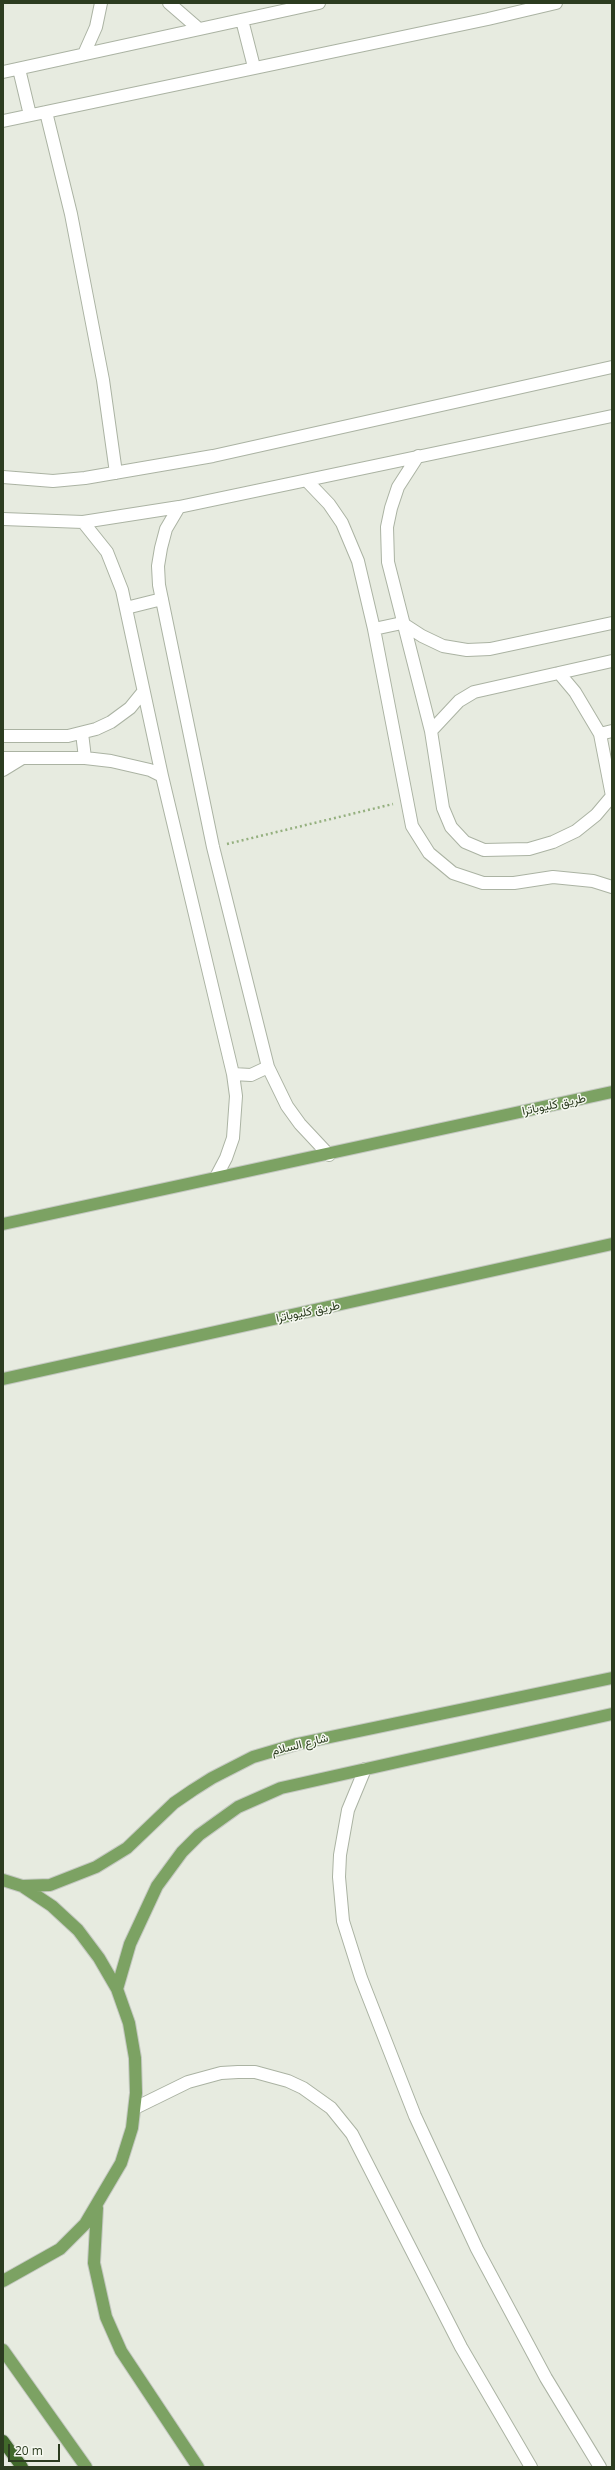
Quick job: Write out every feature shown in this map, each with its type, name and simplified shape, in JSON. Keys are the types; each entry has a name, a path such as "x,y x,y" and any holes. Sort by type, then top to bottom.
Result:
{"highway":[{"path":"3,2441 22,2467"}],"main road":[{"name":"طريق كليوباترا","path":"3,1224 216,1177 329,1155 612,1092"},
{"name":"طريق كليوباترا","path":"3,1379 612,1244"},
{"name":"شارع السلام","path":"22,1886 50,1885 96,1867 127,1848 174,1803 193,1790 232,1767 268,1752 297,1744 612,1678"},
{"path":"117,1989 130,1944 150,1898 168,1870 199,1835 218,1820 259,1796 281,1788 612,1714"},
{"path":"3,1880 22,1886 52,1906 78,1930 100,1958 117,1989 129,2023 135,2058 135,2108 132,2128 121,2162 97,2206 85,2224 60,2250 3,2281"},
{"path":"97,2206 94,2228 94,2263 99,2293 106,2317 121,2351 198,2467"},
{"path":"3,2350 86,2467"}],"street":[{"path":"84,54 96,27 101,3"},
{"path":"169,3 199,29"},
{"path":"3,72 319,3"},
{"path":"3,121 254,67 488,20 556,3"},
{"path":"242,20 254,67"},
{"path":"19,69 30,115"},
{"path":"46,112 71,214 103,380 116,472"},
{"path":"3,477 53,481 213,456 612,367"},
{"path":"3,518 83,522 179,507 612,416"},
{"path":"418,456 398,487 391,508 387,527 388,562 402,623 431,731 443,808 451,827 465,842 484,850 529,849 553,842 576,830 596,815 612,796 600,734 585,707 559,673"},
{"path":"307,481 329,504 351,542 374,629 412,826 429,853 453,873 483,883 514,883 553,877 593,881 612,887"},
{"path":"179,507 166,529 160,548 158,566 162,599 213,847 268,1067 287,1106 309,1135 329,1155"},
{"path":"83,522 95,536 113,566 122,590 162,776 233,1074 236,1096 233,1138 226,1158 216,1177"},
{"path":"126,608 162,599"},
{"path":"374,629 402,623 422,636 443,646 467,650 490,649 612,623"},
{"path":"431,731 459,701 474,692 612,661"},
{"path":"3,736 52,737 82,733 111,722 130,708 143,692"},
{"path":"600,734 612,731"},
{"path":"82,733 85,758"},
{"path":"3,758 85,758 111,761 162,776"},
{"path":"3,770 21,759"},
{"path":"233,1074 251,1075 268,1067"},
{"path":"365,1769 348,1810 340,1855 339,1877 344,1921 360,1978 415,2116 477,2249 546,2378 600,2467"},
{"path":"135,2108 188,2082 221,2073 255,2072 288,2081 318,2097 330,2108 352,2134 461,2347 530,2467"}],"path":[{"path":"213,847 406,801"}]}
